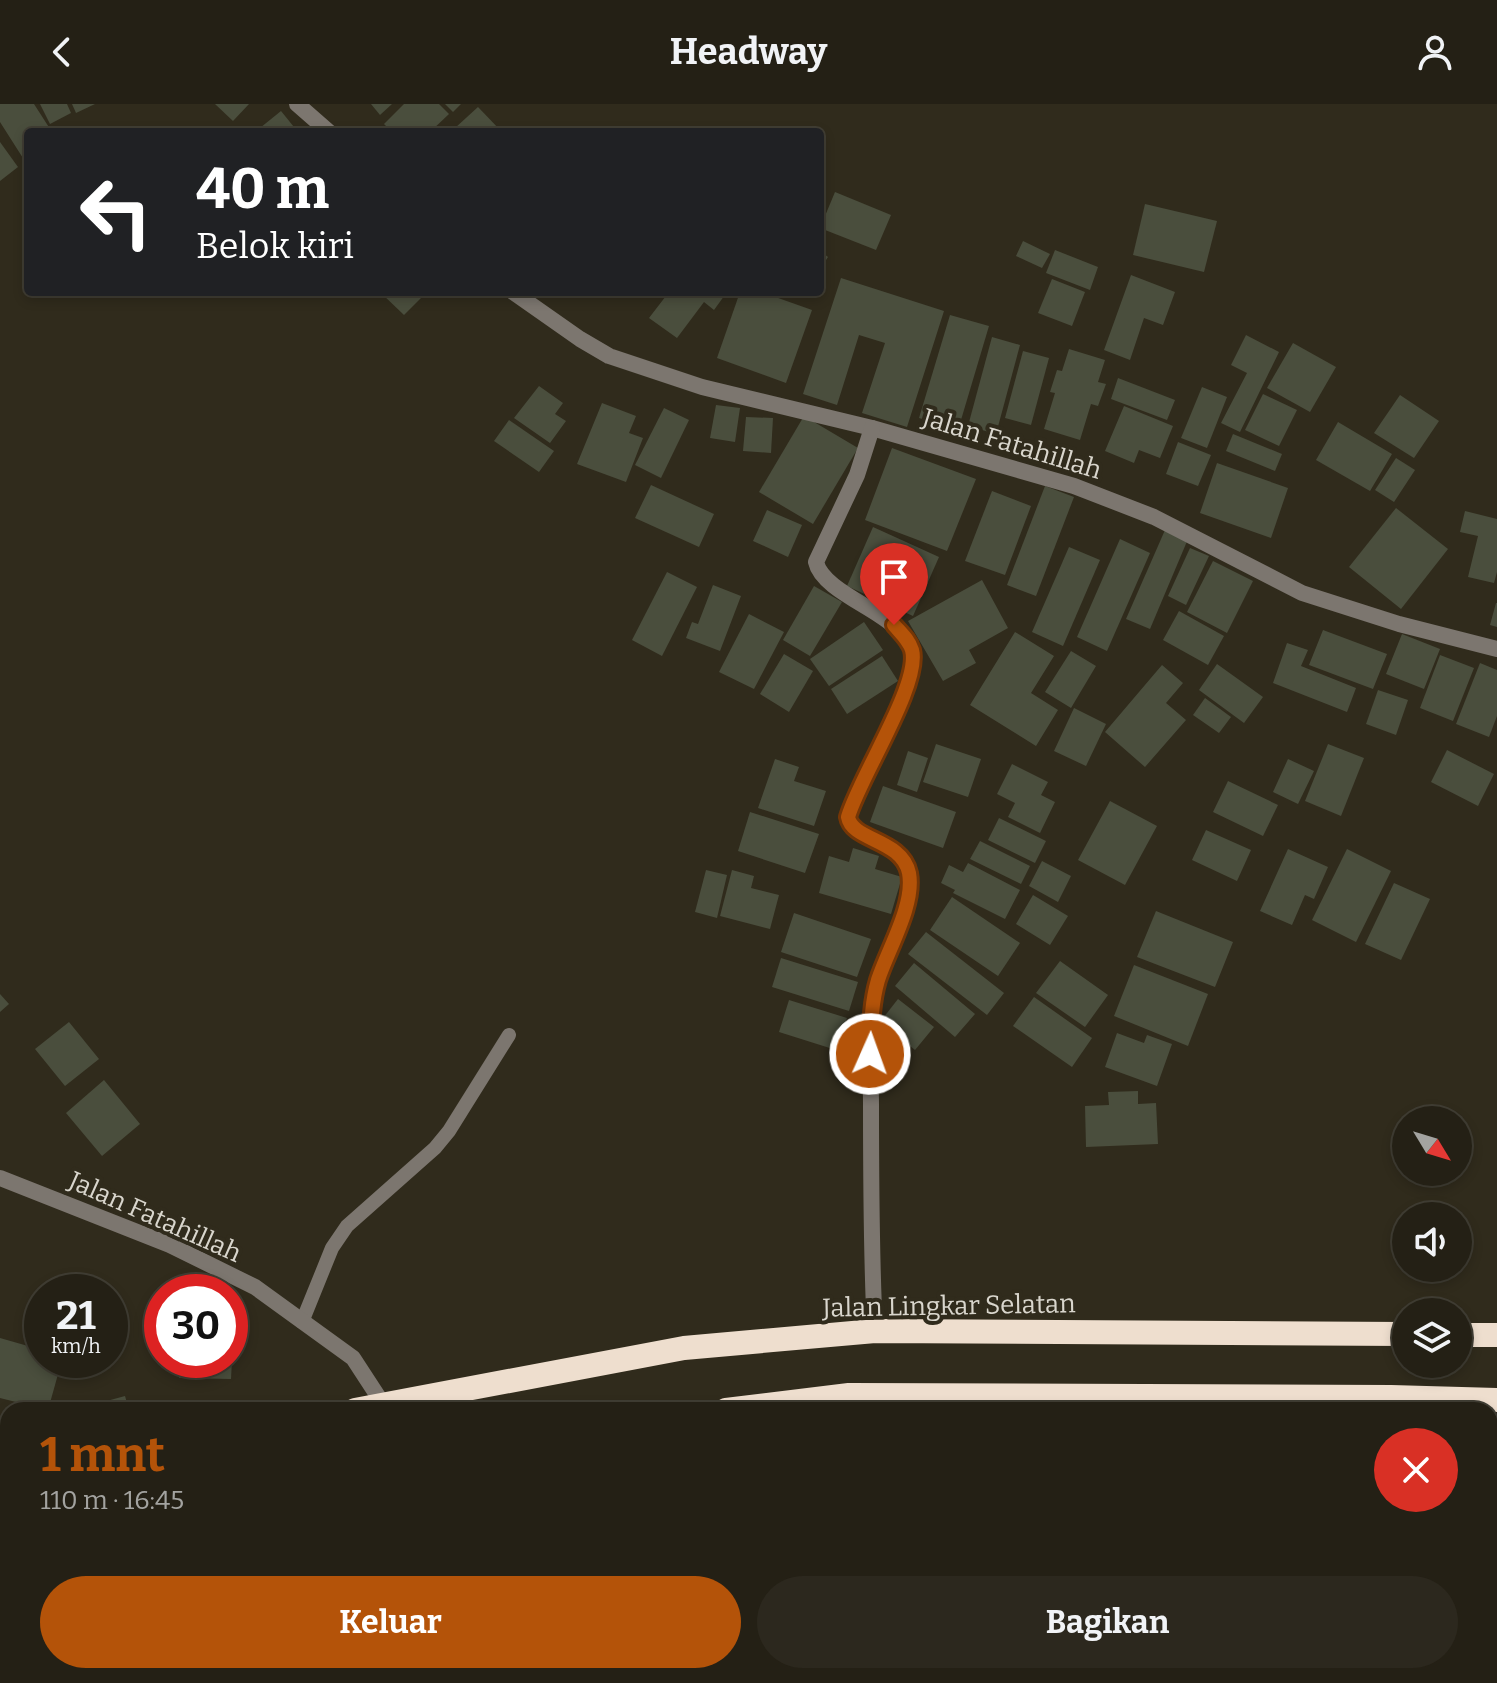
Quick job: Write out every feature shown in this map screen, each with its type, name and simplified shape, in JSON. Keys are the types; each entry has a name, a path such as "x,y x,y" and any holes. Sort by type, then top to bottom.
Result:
{"highway":[{"name":"Jalan Lingkar Selatan","path":"409,1402 684,1348 875,1331 1392,1334"},
{"path":"1472,1335 1497,1335"},
{"path":"792,1402 849,1395 1269,1402"},
{"path":"1443,1402 1497,1400"}],"street":[{"path":"297,104 324,128"},
{"name":"Jalan Fatahillah","path":"519,296 609,356 702,387 872,428 1074,486 1154,517 1302,593 1399,624 1497,649"},
{"path":"872,428 846,500 816,562 821,576 894,625 912,650 911,676 848,817 854,830 888,845 902,858 909,870 910,886 872,1003 870,1162 875,1331"},
{"name":"Jalan Fatahillah","path":"0,1178 170,1245 255,1287 353,1358 380,1402"}],"lane":[{"path":"302,1322 332,1248 347,1226 435,1148 509,1035"}],"building":[{"path":"0,104 34,104 49,128 24,128 24,160 0,122"},
{"path":"40,104 67,104 71,113 50,124"},
{"path":"72,104 95,104 76,113"},
{"path":"215,104 249,104 233,121"},
{"path":"371,104 392,104 380,115"},
{"path":"404,104 439,104 449,114 434,128 388,128 384,124"},
{"path":"445,104 461,104 453,112"},
{"path":"478,107 498,128 455,128"},
{"path":"281,111 295,128 260,128"},
{"path":"0,142 18,167 0,181"},
{"path":"835,192 891,215 876,250 824,230 824,218"},
{"path":"1145,204 1217,221 1204,272 1133,255"},
{"path":"1023,241 1050,254 1042,268 1016,256"},
{"path":"1055,250 1098,267 1090,290 1046,273"},
{"path":"1131,275 1175,292 1163,325 1144,318 1130,360 1104,350"},
{"path":"841,278 944,311 907,427 862,413 885,343 859,335 837,405 803,394"},
{"path":"1052,279 1085,292 1072,326 1038,313"},
{"path":"384,296 423,296 404,315"},
{"path":"666,296 724,296 714,310 704,302 677,338 649,318"},
{"path":"739,296 772,296 812,310 786,383 717,358"},
{"path":"950,315 989,326 958,430 919,418"},
{"path":"1246,335 1279,352 1240,432 1221,423 1247,373 1231,365"},
{"path":"992,337 1020,345 996,434 968,426"},
{"path":"1293,343 1336,367 1310,412 1267,388"},
{"path":"1069,349 1105,360 1098,382 1106,384 1098,406 1091,404 1080,440 1044,429 1055,393 1050,392 1057,370 1062,371"},
{"path":"1023,351 1049,358 1031,425 1005,418"},
{"path":"1118,378 1175,400 1167,420 1111,399"},
{"path":"539,386 563,403 555,414 566,421 550,443 514,418"},
{"path":"1202,387 1227,397 1207,448 1181,438"},
{"path":"1263,394 1297,410 1279,446 1245,430"},
{"path":"1400,395 1439,421 1414,458 1374,433"},
{"path":"602,403 636,416 629,433 643,438 626,482 577,464"},
{"path":"716,405 740,408 735,442 710,438"},
{"path":"1124,406 1173,426 1160,458 1139,450 1134,463 1105,451"},
{"path":"664,408 689,420 661,478 635,465"},
{"path":"804,416 858,448 813,524 759,492"},
{"path":"746,417 773,418 771,453 743,451"},
{"path":"509,420 554,451 539,472 494,441"},
{"path":"1338,422 1392,454 1370,491 1316,460"},
{"path":"1233,434 1282,454 1275,471 1226,451"},
{"path":"1178,442 1211,455 1198,486 1166,474"},
{"path":"892,448 976,479 947,551 865,520"},
{"path":"1396,458 1415,470 1394,502 1375,490"},
{"path":"1217,463 1288,488 1271,538 1200,513"},
{"path":"651,485 714,514 699,547 635,518"},
{"path":"1045,486 1074,497 1036,596 1007,585"},
{"path":"992,491 1031,506 1005,575 965,561"},
{"path":"1396,508 1448,549 1401,609 1349,567"},
{"path":"767,510 802,525 788,557 753,541"},
{"path":"1465,511 1497,519 1497,572 1494,583 1468,577 1478,536 1460,532"},
{"path":"873,527 939,557 913,616 847,586"},
{"path":"1165,530 1188,539 1150,629 1126,619"},
{"path":"1120,539 1150,553 1107,651 1077,637"},
{"path":"1069,547 1100,560 1063,646 1032,632"},
{"path":"1190,548 1209,556 1186,605 1168,596"},
{"path":"1213,561 1253,581 1227,633 1187,612"},
{"path":"667,572 697,587 662,656 632,640"},
{"path":"982,580 1008,628 969,650 976,663 943,681 908,621"},
{"path":"713,585 741,596 720,651 686,638 692,622 698,624"},
{"path":"814,586 842,602 810,656 783,640"},
{"path":"1497,603 1497,627 1490,625"},
{"path":"1179,611 1224,636 1208,665 1163,640"},
{"path":"749,614 784,632 754,689 719,672"},
{"path":"864,622 883,650 829,686 810,659"},
{"path":"1323,630 1387,654 1373,689 1309,665"},
{"path":"1015,632 1054,656 1031,693 1058,710 1036,746 970,705"},
{"path":"1402,634 1440,649 1424,689 1386,674"},
{"path":"1287,643 1308,650 1301,666 1356,688 1347,712 1273,683"},
{"path":"1071,651 1096,666 1071,708 1045,692"},
{"path":"784,654 813,671 789,712 760,694"},
{"path":"1440,655 1474,668 1453,721 1420,708"},
{"path":"882,656 898,681 847,714 831,689"},
{"path":"1480,663 1497,670 1497,716 1489,737 1456,724"},
{"path":"1217,664 1263,697 1244,723 1199,690"},
{"path":"1162,665 1183,683 1166,703 1186,720 1145,767 1105,732"},
{"path":"1378,690 1408,700 1396,735 1366,724"},
{"path":"1205,698 1231,717 1219,733 1193,715"},
{"path":"1074,708 1106,724 1086,766 1054,751"},
{"path":"936,744 981,759 968,797 923,782"},
{"path":"1328,744 1364,758 1341,816 1305,801"},
{"path":"1447,750 1494,774 1478,806 1431,782"},
{"path":"908,751 928,758 917,792 897,785"},
{"path":"775,759 799,767 794,781 826,791 814,826 758,808"},
{"path":"1288,759 1314,771 1298,804 1273,792"},
{"path":"1012,764 1048,782 1041,795 1055,802 1040,833 1008,817 1015,803 997,794"},
{"path":"1228,781 1278,805 1263,836 1213,812"},
{"path":"883,786 956,812 943,848 870,822"},
{"path":"1110,801 1157,826 1125,885 1078,860"},
{"path":"750,812 819,834 805,873 738,851"},
{"path":"999,818 1046,841 1035,863 988,840"},
{"path":"1206,830 1251,850 1237,881 1192,860"},
{"path":"980,841 1030,866 1021,884 970,859"},
{"path":"853,848 879,856 875,869 902,877 891,914 819,893 829,856 849,862"},
{"path":"1288,849 1328,867 1314,899 1305,895 1292,925 1260,911"},
{"path":"1347,849 1391,871 1356,942 1312,920"},
{"path":"1042,861 1071,876 1058,902 1029,886"},
{"path":"968,863 1020,890 1005,919 953,893 955,890 941,883 949,865 963,872"},
{"path":"706,870 727,875 717,918 695,912"},
{"path":"732,870 754,876 751,888 779,895 770,929 720,916"},
{"path":"1394,883 1430,899 1401,960 1365,944"},
{"path":"1033,895 1068,916 1050,945 1016,924"},
{"path":"952,897 1020,943 998,976 930,930"},
{"path":"1156,911 1233,942 1215,987 1137,957"},
{"path":"794,913 871,939 857,977 781,952"},
{"path":"926,932 1004,993 987,1015 908,954"},
{"path":"781,958 858,982 849,1011 772,987"},
{"path":"1060,961 1108,995 1085,1027 1036,993"},
{"path":"914,963 975,1014 955,1037 895,986"},
{"path":"1134,965 1208,994 1188,1046 1114,1016"},
{"path":"0,994 9,1004 0,1012"},
{"path":"1034,997 1092,1038 1072,1067 1013,1026"},
{"path":"898,999 934,1027 915,1050 880,1022"},
{"path":"789,1000 847,1018 836,1050 779,1032"},
{"path":"69,1022 99,1059 65,1086 35,1049"},
{"path":"1117,1033 1144,1043 1147,1035 1172,1044 1157,1086 1105,1067"},
{"path":"104,1080 140,1124 102,1156 66,1113"},
{"path":"1138,1091 1138,1104 1156,1103 1158,1144 1086,1147 1085,1106 1109,1105 1108,1092"},
{"path":"0,1338 24,1345 24,1378 57,1378 50,1402 16,1402 0,1398"},
{"path":"125,1396 127,1402 103,1402"}],"route":[{"path":"870,1054 872,1003 906,906 909,870 888,845 854,830 848,817 911,676 912,650 894,625"}]}
